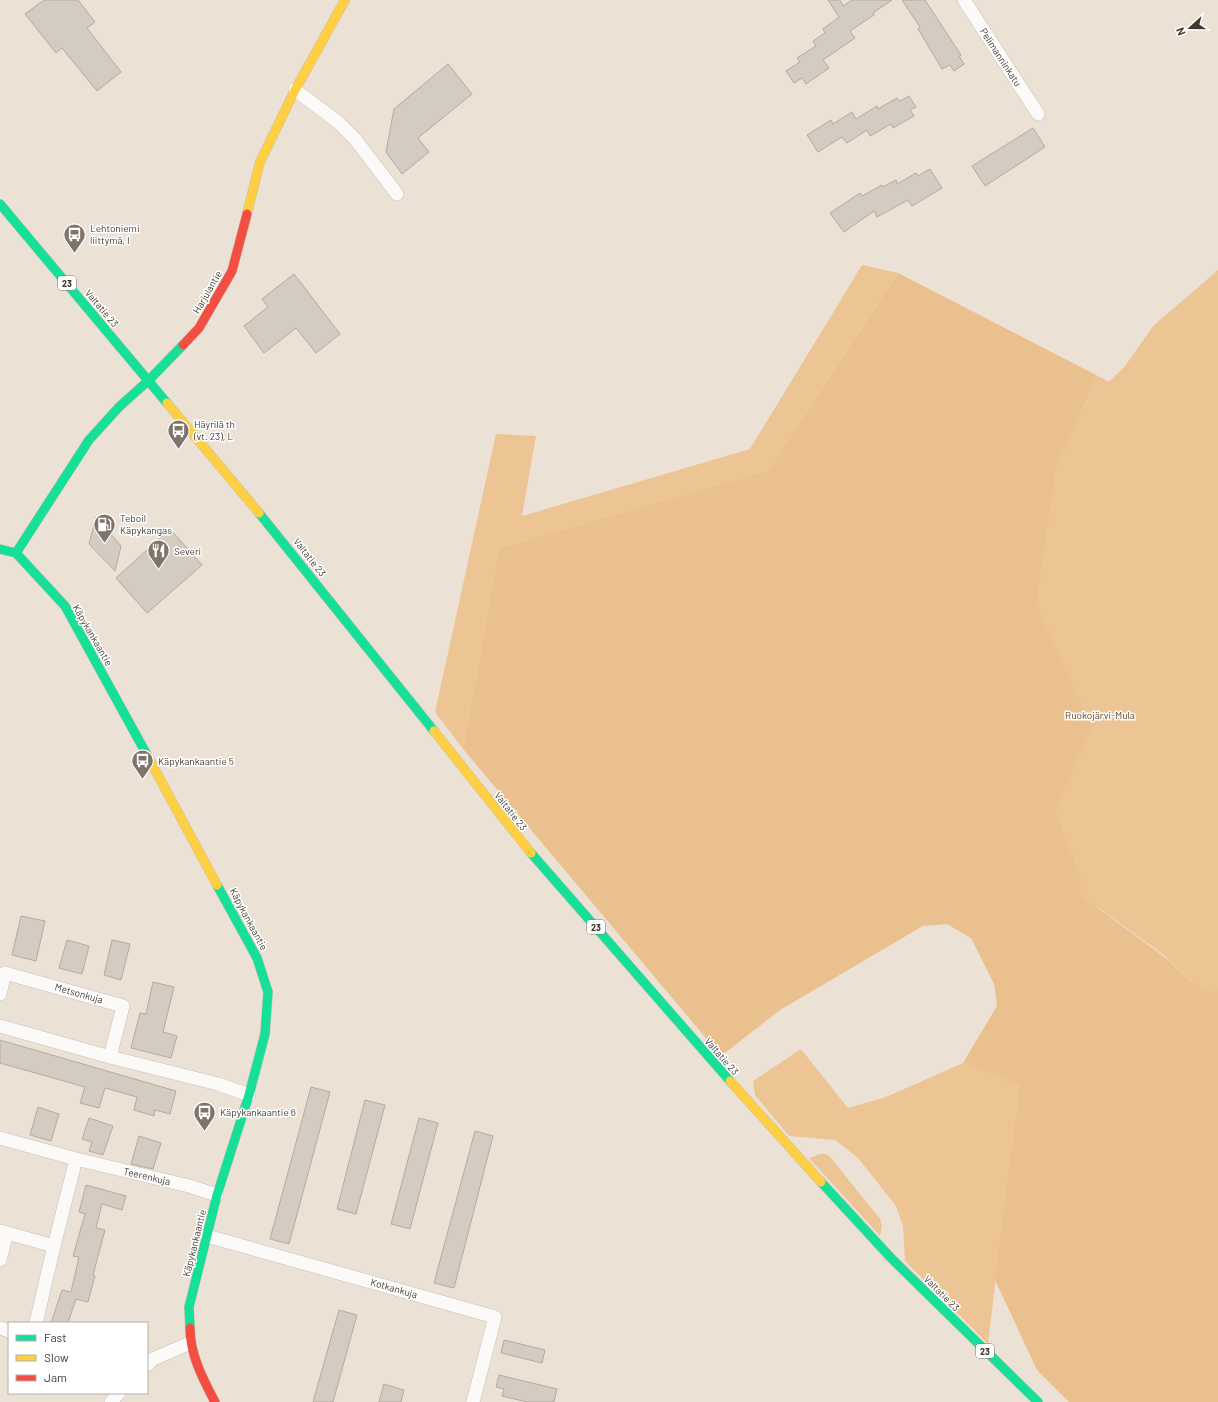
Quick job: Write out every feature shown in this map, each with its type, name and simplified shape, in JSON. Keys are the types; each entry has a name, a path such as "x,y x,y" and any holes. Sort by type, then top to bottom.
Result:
{"main road":[{"name":"Harjulantie","path":"16,553 89,440 119,407 149,380 199,328 232,271 260,162 296,90 345,0"},
{"name":"Valtatie 23","path":"0,204 280,538 542,865 773,1130 876,1242 932,1300 1038,1402"},
{"path":"0,549 16,553"},
{"name":"Käpykankaantie","path":"16,553 65,606 257,958 268,992 265,1034 249,1095 217,1195 189,1307 190,1343 203,1379 215,1402"}],"street":[{"name":"Pelimanninkatu","path":"964,0 1038,114"},
{"path":"296,90 338,122 355,139 398,194"},
{"name":"Metsonkuja","path":"0,994 5,973 123,1006 110,1057"},
{"path":"0,1026 110,1057 218,1084 249,1095"},
{"name":"Teerenkuja","path":"0,1138 76,1159 189,1186 217,1195"},
{"path":"36,1322 76,1159"},
{"path":"0,1260 3,1232 54,1246"},
{"name":"Kotkankuja","path":"207,1236 495,1317 473,1402"},
{"path":"148,1364 153,1359 190,1343"},
{"path":"110,1402 118,1394"}],"green space":[{"path":"862,265 898,273 768,470 499,548 463,749 435,712 496,434 536,436 522,516 750,449"},
{"name":"Ruokojärvi-Mula","path":"1218,270 1218,990 1208,993 1190,981 1164,955 1096,906 1072,926 987,682 1028,498 1084,407 1098,376 1109,382 1125,366 1154,325"},
{"path":"801,1049 848,1108 886,1097 963,1063 1019,1084 988,1344 905,1261 903,1226 896,1206 858,1158 835,1140 789,1136 755,1095 753,1081"},
{"path":"820,1154 826,1154 831,1158 880,1219 882,1225 880,1236 809,1158"}],"shaded area":[{"path":"898,273 1098,376 1056,466 1036,605 1092,727 1055,809 1081,879 1079,894 1166,958 1190,981 1208,992 1218,990 1218,1402 1069,1402 1037,1370 995,1280 1019,1085 963,1063 997,1006 994,984 971,938 947,924 923,926 780,1010 721,1056 463,749 499,548 768,470"}],"building":[{"path":"44,0 78,0 95,22 87,28 121,72 97,91 62,48 56,53 25,14"},
{"path":"828,0 840,0 843,6 852,0 892,0 873,13 874,15 850,31 855,38 823,60 829,68 806,84 802,78 794,83 786,71 800,62 797,58 816,46 813,41 825,33 823,29 839,17"},
{"path":"902,0 925,0 961,55 959,56 964,64 954,71 950,65 942,69 918,29 920,27"},
{"path":"448,64 472,94 418,138 429,152 402,174 386,152 394,109"},
{"path":"909,96 916,107 910,110 914,116 893,128 891,124 870,136 867,130 847,143 842,137 818,152 807,135 831,120 833,124 852,112 856,119 877,106 878,109 897,98 900,101"},
{"path":"1033,128 1045,147 985,186 972,166"},
{"path":"930,169 942,188 912,206 908,200 877,217 874,211 844,232 830,213 860,193 862,196 882,185 883,187 896,180 897,184 916,173 918,176"},
{"path":"294,274 340,334 316,353 296,328 264,353 244,326 268,307 262,299"},
{"path":"96,517 121,546 115,571 89,544"},
{"name":"Severi","path":"170,529 202,565 147,613 116,578"},
{"path":"21,916 45,921 36,961 12,955"},
{"path":"67,940 89,946 82,974 59,968"},
{"path":"112,940 130,944 121,980 104,975"},
{"path":"153,982 174,987 163,1032 177,1036 171,1058 131,1048 140,1013 146,1014"},
{"path":"0,1040 176,1091 170,1114 155,1110 154,1116 134,1110 137,1097 105,1088 99,1108 80,1103 85,1087 0,1063"},
{"path":"311,1087 330,1092 289,1244 270,1239"},
{"path":"365,1100 385,1105 356,1214 337,1209"},
{"path":"38,1107 59,1114 51,1141 30,1135"},
{"path":"89,1118 113,1126 103,1155 89,1151 92,1142 82,1139"},
{"path":"419,1118 438,1123 410,1229 391,1224"},
{"path":"475,1131 493,1136 454,1288 434,1283"},
{"path":"139,1136 161,1143 153,1169 131,1164"},
{"path":"86,1185 126,1196 122,1210 102,1204 96,1228 105,1230 93,1275 95,1276 88,1302 76,1299 68,1322 51,1322 62,1290 71,1292 79,1257 73,1256 85,1214 79,1212"},
{"path":"339,1310 357,1315 333,1402 313,1402"},
{"path":"504,1340 545,1350 542,1363 501,1353"},
{"path":"499,1375 557,1389 554,1402 527,1402 502,1396 504,1389 496,1387"},
{"path":"384,1384 404,1390 401,1402 379,1402"}],"traffic: fast":[{"path":"0,204 167,403"},
{"path":"16,553 89,440 119,407 149,380 183,345"},
{"path":"259,513 434,731"},
{"path":"0,549 16,553 65,606 147,755"},
{"path":"531,853 730,1081"},
{"path":"190,1328 189,1307 217,1195 249,1095 265,1034 268,992 257,958 217,885"},
{"path":"821,1182 892,1259 1038,1402"}],"traffic: slow":[{"path":"247,214 260,162 295,90 345,0"},
{"path":"167,403 259,513"},
{"path":"434,731 531,853"},
{"path":"147,755 217,885"},
{"path":"730,1081 821,1182"}],"traffic: jam":[{"path":"183,345 199,328 232,271 247,214"},
{"path":"190,1328 192,1348 195,1357 202,1376 215,1402"}],"place":[{"name":"Lehtoniemi liittymä, I","path":"75,254"},
{"name":"Häyrilä th (vt. 23), L","path":"179,450"},
{"name":"Teboil Käpykangas","path":"105,544"},
{"name":"Severi","path":"159,570"},
{"name":"Käpykankaantie 5","path":"143,780"},
{"name":"Käpykankaantie 6","path":"204,1132"}]}
